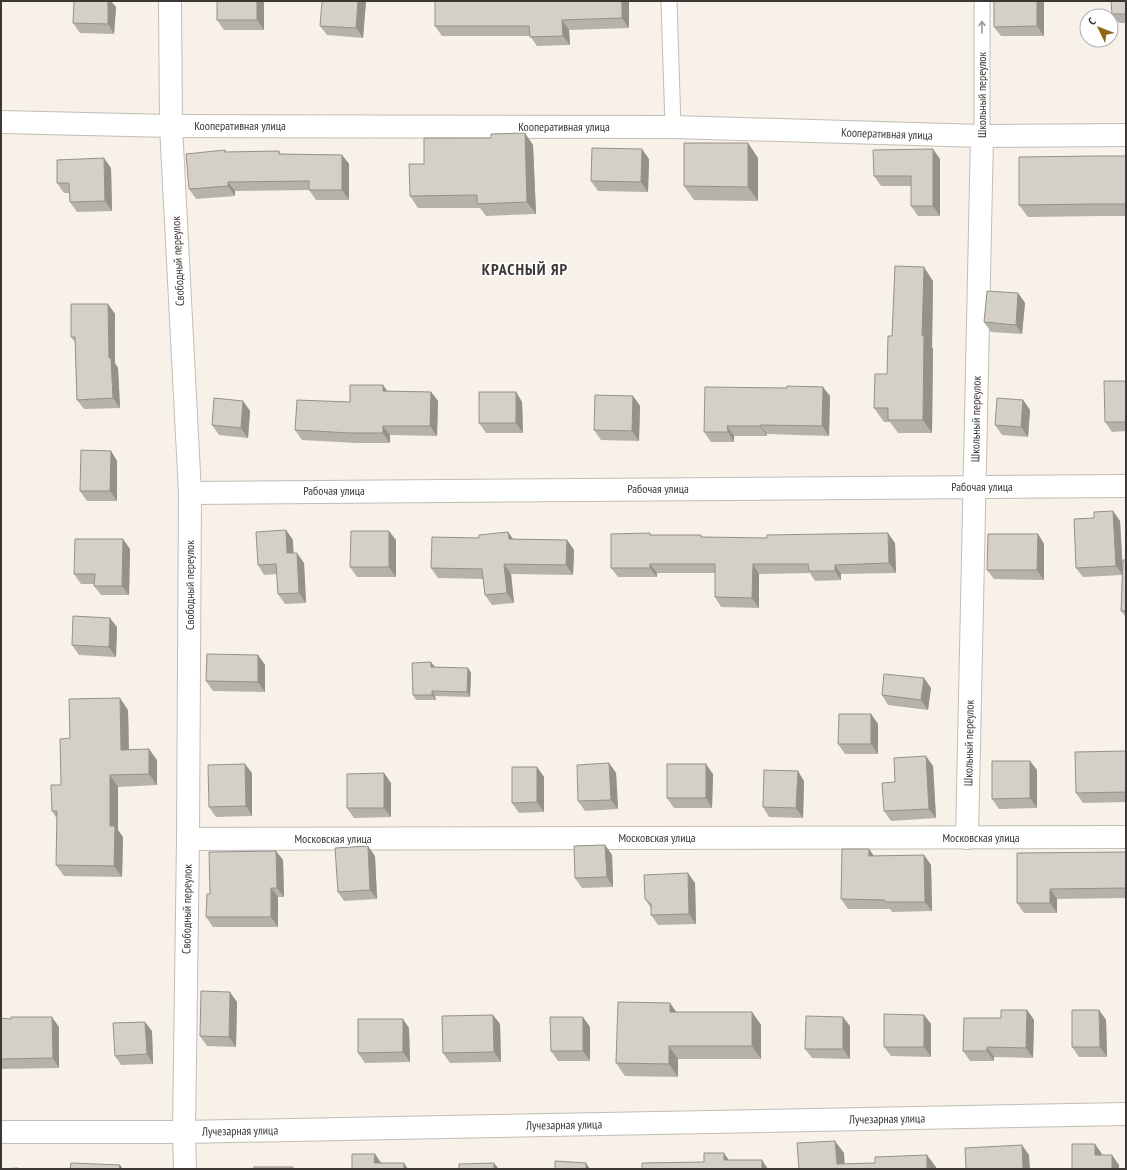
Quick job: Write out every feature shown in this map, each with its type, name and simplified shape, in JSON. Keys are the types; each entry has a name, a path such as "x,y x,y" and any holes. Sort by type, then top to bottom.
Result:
{"street":[{"name":"Свободный переулок","path":"170,1 171,126 190,492 188,839 184,1132 186,1169"},
{"name":"Кооперативная улица","path":"1,122 171,126 673,128 982,136 1126,135"},
{"name":"Школьный переулок","path":"967,838 982,136"},
{"name":"Рабочая улица","path":"190,492 1126,486"},
{"name":"Московская улица","path":"188,839 1126,837"},
{"name":"Лучезарная улица","path":"1,1132 184,1132 1126,1114"}],"lane":[{"path":"669,1 673,128"},
{"name":"Школьный переулок","path":"982,1 982,136"}],"building":[{"path":"74,1 108,1 108,24 73,23"},
{"path":"217,1 257,1 257,20 217,20"},
{"path":"322,1 358,1 356,28 320,26"},
{"path":"435,1 622,1 622,18 562,20 563,36 530,37 529,26 435,26"},
{"path":"994,1 1037,1 1037,26 994,27"},
{"path":"1111,1 1126,1 1126,14 1119,14 1119,8 1112,8"},
{"path":"525,133 527,202 477,204 477,195 410,196 409,164 424,164 424,138 491,138 491,134"},
{"path":"684,143 748,143 748,187 684,186"},
{"path":"592,148 642,149 641,182 591,181"},
{"path":"933,149 933,206 911,206 911,176 874,176 873,150"},
{"path":"225,150 225,152 279,151 279,154 342,155 342,190 309,190 309,181 228,182 228,186 189,189 186,154"},
{"path":"1126,156 1126,204 1019,205 1019,157"},
{"path":"104,158 105,201 70,202 69,183 57,183 57,160"},
{"path":"895,266 924,267 922,336 924,336 923,420 888,420 888,408 874,408 875,374 887,374 888,336 892,336"},
{"path":"987,291 1018,293 1016,325 984,322"},
{"path":"71,304 108,304 109,358 111,358 113,398 77,400 75,337 71,337"},
{"path":"1104,381 1126,381 1126,422 1105,422"},
{"path":"350,385 383,385 383,391 431,392 430,426 383,426 383,433 295,430 297,400 350,402"},
{"path":"787,386 823,387 822,426 727,426 728,432 704,432 705,387 787,388"},
{"path":"479,392 516,392 516,423 479,423"},
{"path":"595,395 633,396 632,431 594,430"},
{"path":"214,398 243,401 241,428 212,425"},
{"path":"997,398 1023,400 1021,427 995,425"},
{"path":"81,450 111,451 110,491 80,491"},
{"path":"1113,511 1116,566 1076,568 1074,519 1094,518 1094,512"},
{"path":"286,530 287,553 297,553 299,593 278,594 276,564 258,565 256,532"},
{"path":"351,531 389,531 389,567 350,567"},
{"path":"508,532 509,539 567,540 566,565 504,564 507,593 485,595 482,569 431,568 432,537 479,538 479,535"},
{"path":"650,533 650,535 701,535 701,537 767,538 767,535 888,533 889,563 835,565 835,571 809,571 808,564 753,564 752,598 715,597 715,564 650,564 650,568 611,568 611,534"},
{"path":"988,534 1038,534 1037,570 987,570"},
{"path":"75,539 123,539 122,586 94,586 95,574 74,574"},
{"path":"1123,560 1126,560 1126,611 1121,611"},
{"path":"73,616 110,618 109,647 72,645"},
{"path":"207,654 258,655 258,682 206,681"},
{"path":"431,662 431,667 468,668 467,692 432,691 432,695 413,695 412,663"},
{"path":"884,674 924,678 921,700 882,695"},
{"path":"120,698 121,750 149,749 149,774 110,775 110,826 115,826 114,866 56,865 57,811 52,811 51,785 61,785 60,739 70,738 69,699"},
{"path":"839,714 871,714 871,744 838,744"},
{"path":"1126,751 1126,792 1076,793 1075,752"},
{"path":"926,756 929,809 884,811 882,783 895,782 894,758"},
{"path":"992,761 1030,761 1030,798 992,799"},
{"path":"609,763 611,800 578,801 577,765"},
{"path":"245,764 246,806 209,807 208,765"},
{"path":"667,764 706,764 706,798 667,798"},
{"path":"512,767 537,767 537,802 512,803"},
{"path":"764,770 798,771 796,808 763,807"},
{"path":"384,773 384,808 347,808 347,774"},
{"path":"605,845 607,877 575,878 574,846"},
{"path":"368,846 370,890 338,892 335,848"},
{"path":"842,849 869,849 869,856 924,855 925,902 885,902 885,900 841,899"},
{"path":"276,851 277,888 271,888 271,917 206,917 207,894 210,894 209,852"},
{"path":"1126,852 1126,888 1050,889 1050,903 1017,903 1017,853"},
{"path":"688,873 689,914 651,915 651,904 645,899 644,875"},
{"path":"201,991 230,992 229,1037 200,1036"},
{"path":"618,1002 670,1003 670,1012 752,1012 752,1046 669,1046 669,1064 616,1063"},
{"path":"1001,1010 1027,1010 1026,1048 987,1047 987,1051 963,1051 964,1018 1001,1018"},
{"path":"1072,1010 1099,1010 1100,1047 1072,1047"},
{"path":"884,1014 924,1015 924,1047 884,1047"},
{"path":"493,1015 494,1052 443,1053 442,1016"},
{"path":"806,1016 843,1017 843,1049 805,1049"},
{"path":"11,1017 52,1017 53,1058 1,1059 1,1018 11,1019"},
{"path":"550,1017 583,1017 583,1051 551,1051"},
{"path":"358,1019 403,1019 403,1052 358,1053"},
{"path":"145,1022 147,1054 115,1056 113,1023"},
{"path":"835,1141 837,1164 875,1163 875,1157 927,1155 927,1169 799,1169 797,1143"},
{"path":"1072,1144 1095,1144 1095,1155 1112,1155 1112,1169 1072,1169"},
{"path":"1022,1145 1023,1169 966,1169 965,1148"},
{"path":"704,1153 724,1153 724,1160 762,1160 762,1169 642,1169 642,1163 704,1162"},
{"path":"352,1154 375,1154 374,1163 404,1163 404,1169 352,1169"},
{"path":"555,1161 586,1163 586,1169 555,1169"},
{"path":"71,1163 120,1165 119,1169 70,1169"},
{"path":"494,1163 494,1169 459,1169 459,1164"},
{"path":"254,1167 293,1167 293,1169 254,1169"}],"district":[{"name":"КРАСНЫЙ ЯР","path":"525,269"}]}
